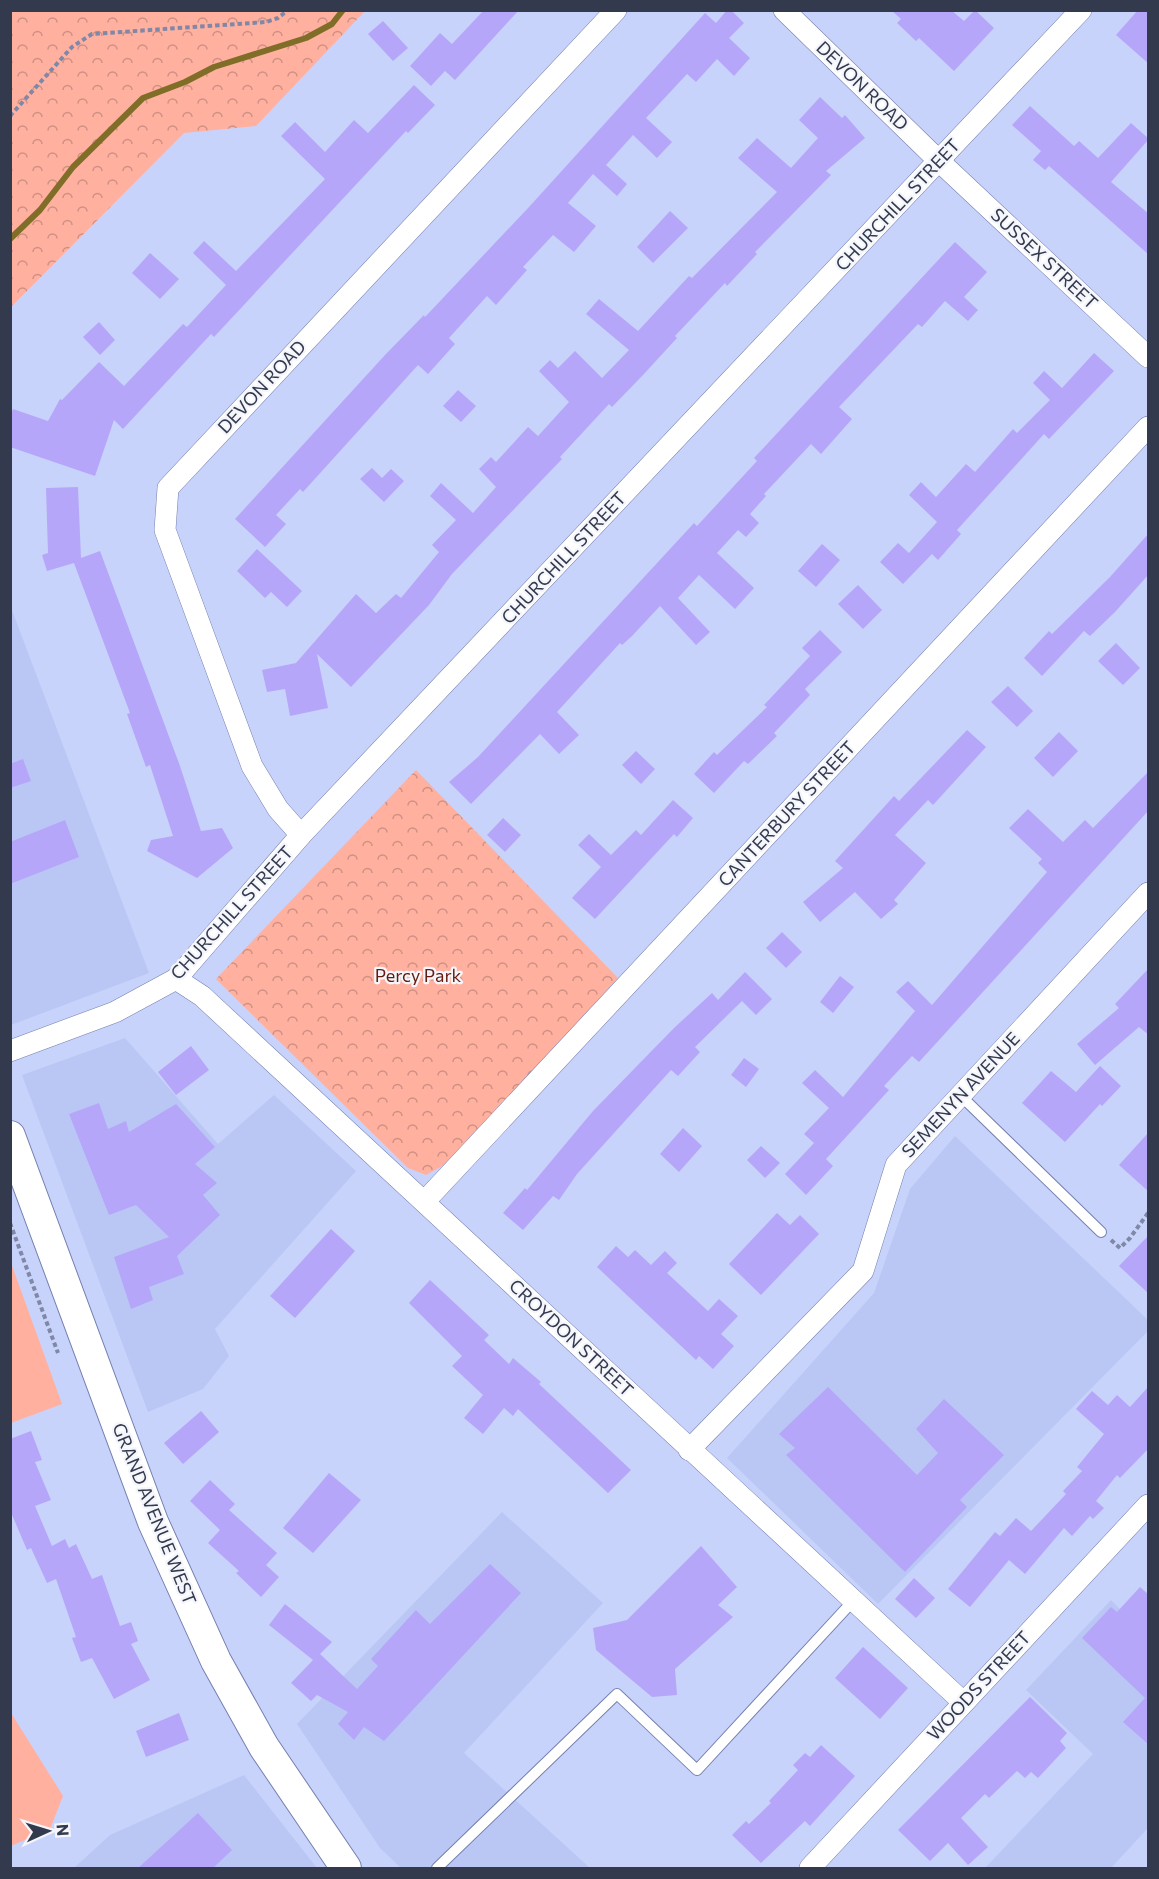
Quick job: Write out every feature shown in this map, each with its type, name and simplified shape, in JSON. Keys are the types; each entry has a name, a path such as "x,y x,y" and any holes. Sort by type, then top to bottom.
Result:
{"main road":[{"name":"GRAND AVENUE WEST","path":"10,1136 153,1522 216,1661 264,1747 346,1869"}],"street":[{"name":"DEVON ROAD","path":"302,835 278,809 252,766 165,530 168,488 616,10"},
{"name":"DEVON ROAD","path":"784,10 939,161"},
{"name":"CHURCHILL STREET","path":"10,1051 115,1012 176,979 302,835 1081,10"},
{"name":"SUSSEX STREET","path":"939,161 1149,357"},
{"name":"CANTERBURY STREET","path":"425,1201 1149,428"},
{"name":"SEMENYN AVENUE","path":"689,1450 862,1271 896,1165 1149,893"},
{"name":"CROYDON STREET","path":"176,979 202,996 963,1702"},
{"name":"WOODS STREET","path":"810,1869 963,1702 1149,1505"}],"lane":[{"path":"961,1096 1101,1232"},
{"path":"437,1869 617,1694 697,1770 853,1601"}],"path":[{"path":"10,116 72,47 92,34 266,22 288,10"},
{"path":"1101,1232 1120,1248 1149,1213"},
{"path":"10,1223 58,1353"}],"shaded area":[{"path":"10,605 149,973 11,1025 10,1025"},
{"path":"125,1038 218,1144 274,1095 356,1171 215,1329 229,1356 203,1389 148,1412 22,1075"},
{"path":"955,1136 1148,1320 1148,1331 878,1604 727,1458 874,1293 910,1189"},
{"path":"502,1512 603,1603 464,1753 590,1868 401,1868 380,1848 297,1724"},
{"path":"1111,1600 1148,1638 1148,1828 1111,1868 985,1868 1093,1754 1026,1690"},
{"path":"244,1775 317,1868 74,1868 110,1835"}],"green space":[{"path":"11,10 365,11 256,126 184,133 11,307"},
{"name":"Percy Park","path":"416,770 618,978 451,1161 426,1175 408,1168 216,979"},
{"path":"11,1263 62,1404 10,1423"},
{"path":"11,1713 63,1796 50,1829 11,1846"}],"building":[{"path":"484,10 519,10 455,80 445,71 431,86 410,66 440,33 452,44"},
{"path":"727,10 731,10 744,23 729,38 750,58 734,76 717,59 696,82 687,74 646,118 672,142 657,158 633,135 606,165 627,184 617,196 593,174 568,203 596,226 574,252 553,235 523,267 527,270 496,305 487,296 449,338 455,344 428,374 418,365 303,492 300,489 276,515 286,524 265,547 235,519 385,355 424,315 425,317 529,207 705,13 716,23"},
{"path":"891,10 951,10 964,21 975,10 994,28 954,71 919,38 916,41 897,23 901,19"},
{"path":"1138,10 1149,10 1149,64 1116,35"},
{"path":"383,21 408,48 393,61 368,34"},
{"path":"414,85 435,105 408,133 406,131 214,337 211,334 123,429 114,420 95,476 10,447 10,418 13,409 48,421 60,399 62,400 99,362 124,386 183,324 187,327 226,285 193,253 204,241 236,271 325,179 281,136 295,122 325,152 354,120 368,133"},
{"path":"820,97 842,118 845,115 865,138 826,171 831,175 755,252 757,254 727,286 725,283 612,407 609,404 560,457 562,459 452,574 429,605 351,687 317,654 328,708 290,716 285,689 267,692 262,670 296,663 356,594 376,613 396,594 401,598 439,552 432,545 456,520 430,496 441,483 473,513 496,487 479,469 491,457 496,462 528,427 538,436 569,402 539,371 550,360 558,368 575,351 602,378 629,350 586,314 599,299 638,331 689,276 692,278 777,192 738,158 757,138 791,168 818,138 799,120"},
{"path":"1030,106 1074,146 1079,141 1098,158 1131,123 1149,139 1111,182 1149,214 1149,255 1049,166 1045,170 1033,160 1041,151 1012,125"},
{"path":"670,211 688,228 653,263 637,247"},
{"path":"955,242 987,272 964,297 978,310 968,321 945,301 922,327 918,324 839,407 852,419 821,454 811,444 764,494 766,496 750,514 759,523 746,537 738,530 717,553 754,588 735,609 699,575 678,598 710,632 696,645 660,606 632,636 622,645 620,643 557,712 579,735 559,754 540,734 471,804 449,782 478,757 694,523 697,526 757,461 754,458"},
{"path":"150,253 179,279 160,299 132,273"},
{"path":"99,322 115,340 100,355 83,337"},
{"path":"1094,353 1114,371 1049,439 1044,434 957,530 961,534 938,560 932,554 903,584 880,562 898,543 909,553 937,522 909,495 921,482 936,497 966,464 975,472 1013,429 1017,433 1050,400 1033,383 1044,371 1062,388"},
{"path":"458,390 476,406 461,422 443,406"},
{"path":"372,468 382,478 391,469 404,481 384,502 360,479"},
{"path":"78,487 81,558 100,551 180,766 201,831 222,828 233,848 197,878 147,851 151,840 173,836 150,765 146,767 127,714 130,713 74,563 47,571 42,555 48,553 46,488"},
{"path":"1149,533 1149,574 1090,636 1084,631 1042,676 1024,658 1049,631 1052,634 1110,577"},
{"path":"822,544 840,560 816,587 798,571"},
{"path":"257,549 302,591 287,607 271,592 265,598 237,571"},
{"path":"858,585 882,610 863,629 838,604"},
{"path":"820,630 842,652 805,689 810,695 774,733 777,736 748,764 744,761 714,793 694,774 714,752 717,755 767,707 764,705 810,656 802,648"},
{"path":"1116,643 1140,668 1123,685 1098,661"},
{"path":"1008,686 1033,711 1017,727 991,702"},
{"path":"967,730 986,747 933,805 928,800 895,835 926,863 894,900 898,904 881,919 855,892 820,922 803,902 843,868 835,861 894,796 899,801"},
{"path":"1059,732 1078,751 1053,777 1034,758"},
{"path":"636,751 655,769 641,784 622,765"},
{"path":"23,759 31,781 10,788 10,764"},
{"path":"1149,771 1149,810 919,1062 912,1056 884,1086 889,1090 826,1159 833,1166 806,1195 785,1174 814,1143 804,1134 829,1108 802,1083 815,1070 843,1097 915,1011 896,992 908,981 932,1005 1047,872 1038,863 1042,859 1009,828 1028,809 1063,842 1085,820 1093,828"},
{"path":"673,800 693,818 677,837 674,834 595,919 572,898 601,867 578,845 589,834 611,855 636,830 641,835"},
{"path":"503,818 521,835 505,852 487,835"},
{"path":"65,820 79,857 10,884 10,842"},
{"path":"782,932 802,952 786,968 766,948"},
{"path":"1149,968 1149,1035 1139,1027 1095,1065 1077,1044 1119,1008 1115,1004"},
{"path":"745,972 772,999 756,1015 742,1001 695,1047 700,1052 678,1076 671,1070 577,1174 559,1200 553,1196 523,1230 503,1213 525,1188 527,1190 593,1111 674,1028 712,993 718,1000"},
{"path":"840,976 854,987 833,1013 820,1002"},
{"path":"191,1046 209,1070 176,1095 158,1072"},
{"path":"744,1058 759,1069 746,1087 731,1075"},
{"path":"1100,1066 1121,1086 1102,1106 1100,1104 1065,1142 1022,1103 1051,1071 1076,1092"},
{"path":"99,1103 108,1129 126,1121 129,1132 176,1104 215,1147 195,1164 217,1183 203,1195 220,1215 177,1256 184,1274 149,1287 153,1300 131,1309 114,1257 169,1237 136,1205 109,1215 69,1114"},
{"path":"683,1128 702,1146 679,1172 660,1154"},
{"path":"1149,1132 1149,1192 1119,1165"},
{"path":"761,1146 780,1163 765,1178 747,1160"},
{"path":"777,1213 790,1225 800,1215 819,1234 761,1295 729,1264"},
{"path":"331,1229 355,1251 295,1318 270,1296"},
{"path":"1149,1235 1149,1294 1119,1266"},
{"path":"616,1246 628,1257 635,1250 651,1265 665,1251 677,1263 667,1273 708,1311 719,1299 738,1316 721,1334 734,1346 713,1369 699,1356 696,1360 597,1267"},
{"path":"430,1280 489,1335 484,1340 509,1364 513,1358 541,1382 539,1384 631,1470 608,1493 518,1409 513,1416 504,1408 483,1434 464,1418 483,1395 452,1366 462,1356 409,1303"},
{"path":"1149,1386 1149,1448 1120,1478 1117,1475 1096,1501 1104,1508 1093,1519 1090,1516 1072,1536 1064,1528 1025,1574 1009,1560 970,1607 948,1589 995,1532 1000,1536 1016,1518 1031,1531 1066,1494 1063,1491 1082,1471 1077,1467 1104,1434 1076,1409 1092,1391 1108,1405 1117,1395 1130,1407"},
{"path":"828,1387 917,1475 938,1453 916,1429 944,1399 1004,1455 960,1500 967,1507 905,1572 786,1455 795,1448 779,1434"},
{"path":"201,1411 219,1432 183,1464 164,1443"},
{"path":"31,1431 42,1460 35,1462 51,1500 35,1506 52,1546 65,1539 69,1548 76,1544 92,1579 102,1575 120,1626 131,1622 138,1641 131,1644 150,1680 114,1699 92,1658 81,1662 72,1638 76,1637 56,1579 47,1583 31,1548 27,1550 10,1510 10,1439"},
{"path":"329,1473 361,1500 313,1553 283,1528"},
{"path":"210,1480 235,1504 229,1510 277,1553 266,1565 279,1577 261,1597 236,1573 239,1571 208,1543 220,1530 190,1501"},
{"path":"701,1546 737,1587 718,1605 733,1617 675,1669 677,1695 652,1697 596,1650 593,1628 627,1620"},
{"path":"490,1564 521,1593 384,1741 364,1727 354,1740 338,1724 348,1712 317,1695 311,1701 291,1683 313,1660 269,1625 285,1604 332,1642 320,1654 357,1689 378,1666 371,1659 416,1610 430,1624"},
{"path":"914,1578 935,1598 916,1618 895,1599"},
{"path":"1140,1587 1149,1595 1149,1745 1123,1722 1145,1698 1082,1638 1111,1607 1117,1612"},
{"path":"863,1647 908,1688 880,1719 835,1678"},
{"path":"1030,1697 1067,1733 1060,1741 1066,1748 1038,1778 1031,1772 1025,1778 1017,1771 989,1798 985,1794 961,1818 988,1847 968,1865 948,1843 930,1861 898,1830"},
{"path":"179,1713 189,1740 146,1757 136,1731"},
{"path":"821,1745 855,1776 810,1826 805,1821 761,1863 732,1835 746,1821 749,1824 771,1803 769,1801 798,1770 793,1765 805,1753 810,1757"},
{"path":"198,1813 232,1850 212,1869 137,1869"}],"waterway":[{"path":"10,239 40,210 73,167 143,98 185,82 214,67 306,38 332,24 343,10"}]}
